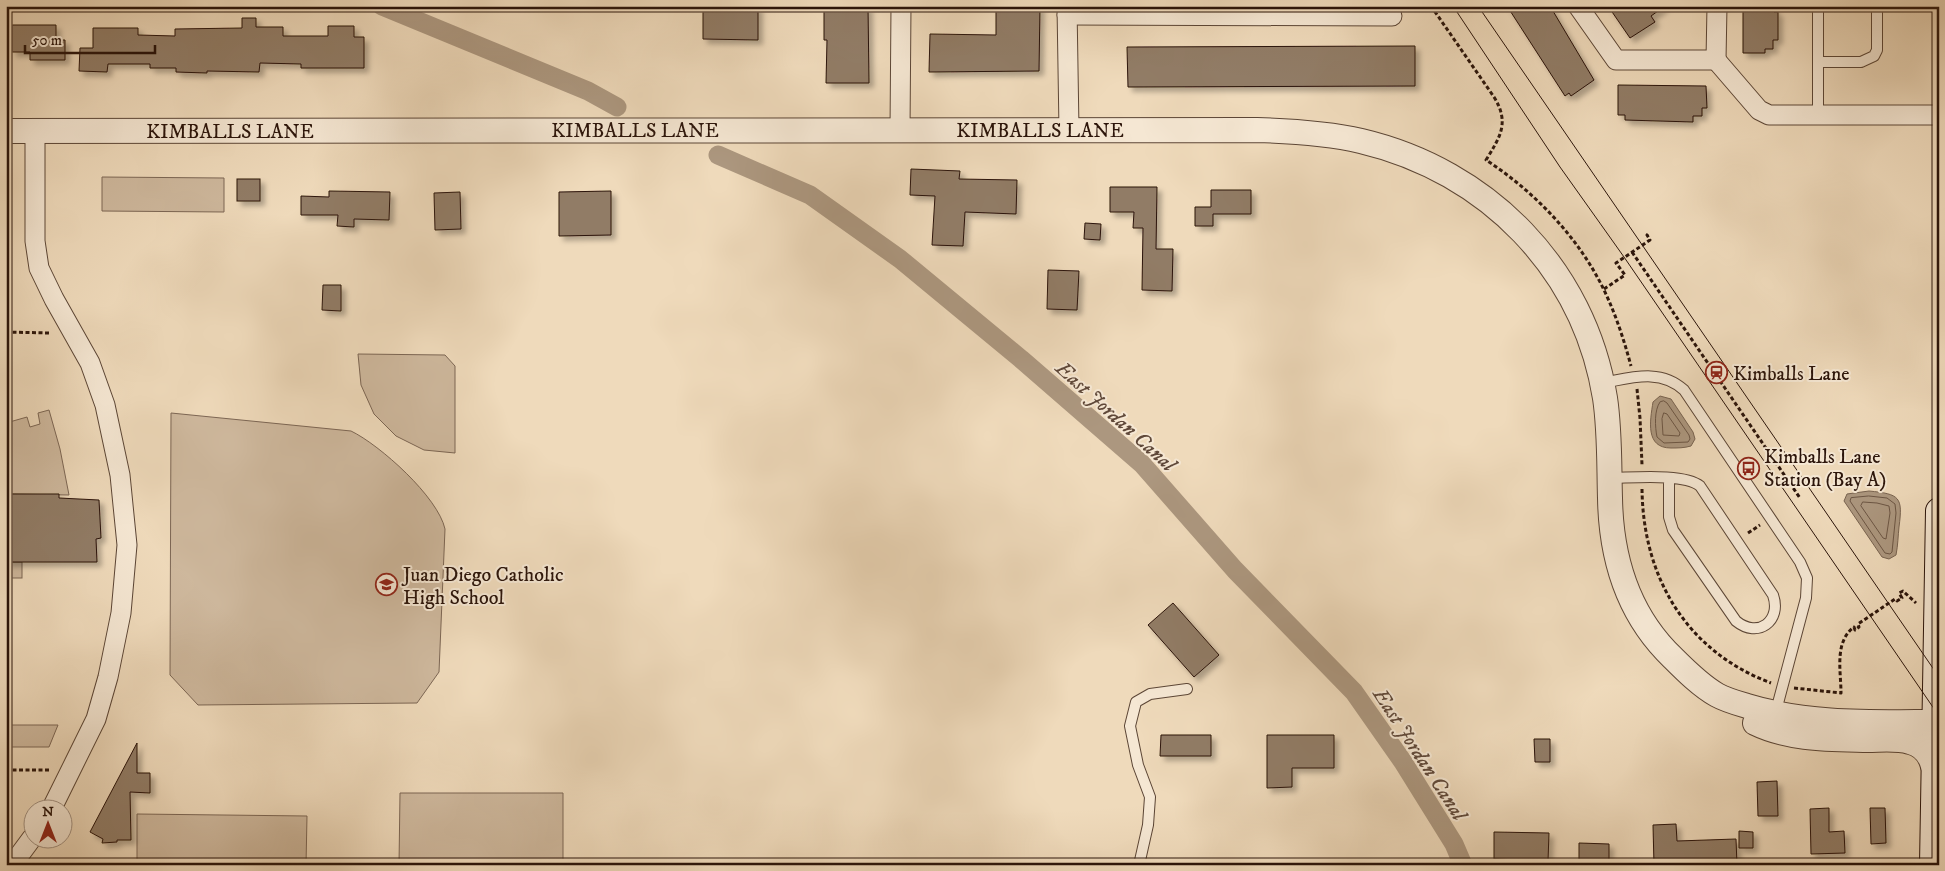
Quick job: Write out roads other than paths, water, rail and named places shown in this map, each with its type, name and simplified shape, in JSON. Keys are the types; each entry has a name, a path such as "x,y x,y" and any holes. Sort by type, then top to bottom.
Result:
{"main road":[{"path":"1933,865 1939,511"}],"street":[{"path":"900,130 901,6"},
{"path":"1578,6 1616,60 1716,60"},
{"path":"1717,6 1716,60 1759,110 1768,115 1939,115"},
{"path":"1069,130 1067,11 1285,11 1392,16"},
{"name":"KIMBALLS LANE","path":"6,131 1257,130 1312,133 1362,141 1437,169 1477,192 1496,206 1525,234 1548,263 1566,291 1585,328 1602,383 1608,421 1611,524 1620,569 1634,609 1653,638 1699,681 1718,695 1761,710 1812,720 1937,716"},
{"path":"35,131 35,241 39,268 54,299 90,362 105,405 120,475 126,545 122,613 108,677 96,719 57,798"},
{"path":"1718,695 1749,720 1774,730 1821,739 1910,742 1923,749 1934,766"},
{"name":"KIMBALLS LANE","path":"1718,695 1777,706 1816,710 1937,716"},
{"path":"12,865 25,848"}],"lane":[{"path":"1818,6 1818,116"},
{"path":"1818,62 1861,62 1874,56 1877,50 1877,6"},
{"path":"1602,383 1651,376 1666,378 1684,390 1800,562 1807,578 1806,598 1777,706"},
{"path":"1610,478 1669,478 1689,479 1700,486 1773,595 1776,610 1768,623 1755,629 1748,629 1736,621 1676,536 1669,517 1669,478"},
{"path":"1139,865 1148,826 1150,797 1138,765 1130,726 1136,702 1150,694 1187,689"}],"water":[{"path":"1660,396 1671,399 1693,432 1695,439 1691,446 1683,448 1663,447 1653,438 1651,417 1653,402"},
{"path":"1869,491 1893,496 1899,503 1898,544 1896,555 1889,559 1882,557 1844,501 1847,494"}],"waterway":[{"name":"East Jordan Canal","path":"382,6 588,91 617,107"},
{"name":"East Jordan Canal","path":"718,155 810,195 900,259 1021,359 1142,464 1235,570 1354,692 1403,762 1454,844 1463,865"}],"tram line":[{"path":"1453,6 1560,167 1624,257 1939,716"},
{"path":"1478,6 1939,677"}],"place":[{"name":"Kimballs Lane","path":"1717,373"},
{"name":"Kimballs Lane Station (Bay A)","path":"1748,468"},
{"name":"Juan Diego Catholic High School","path":"387,585"}]}
